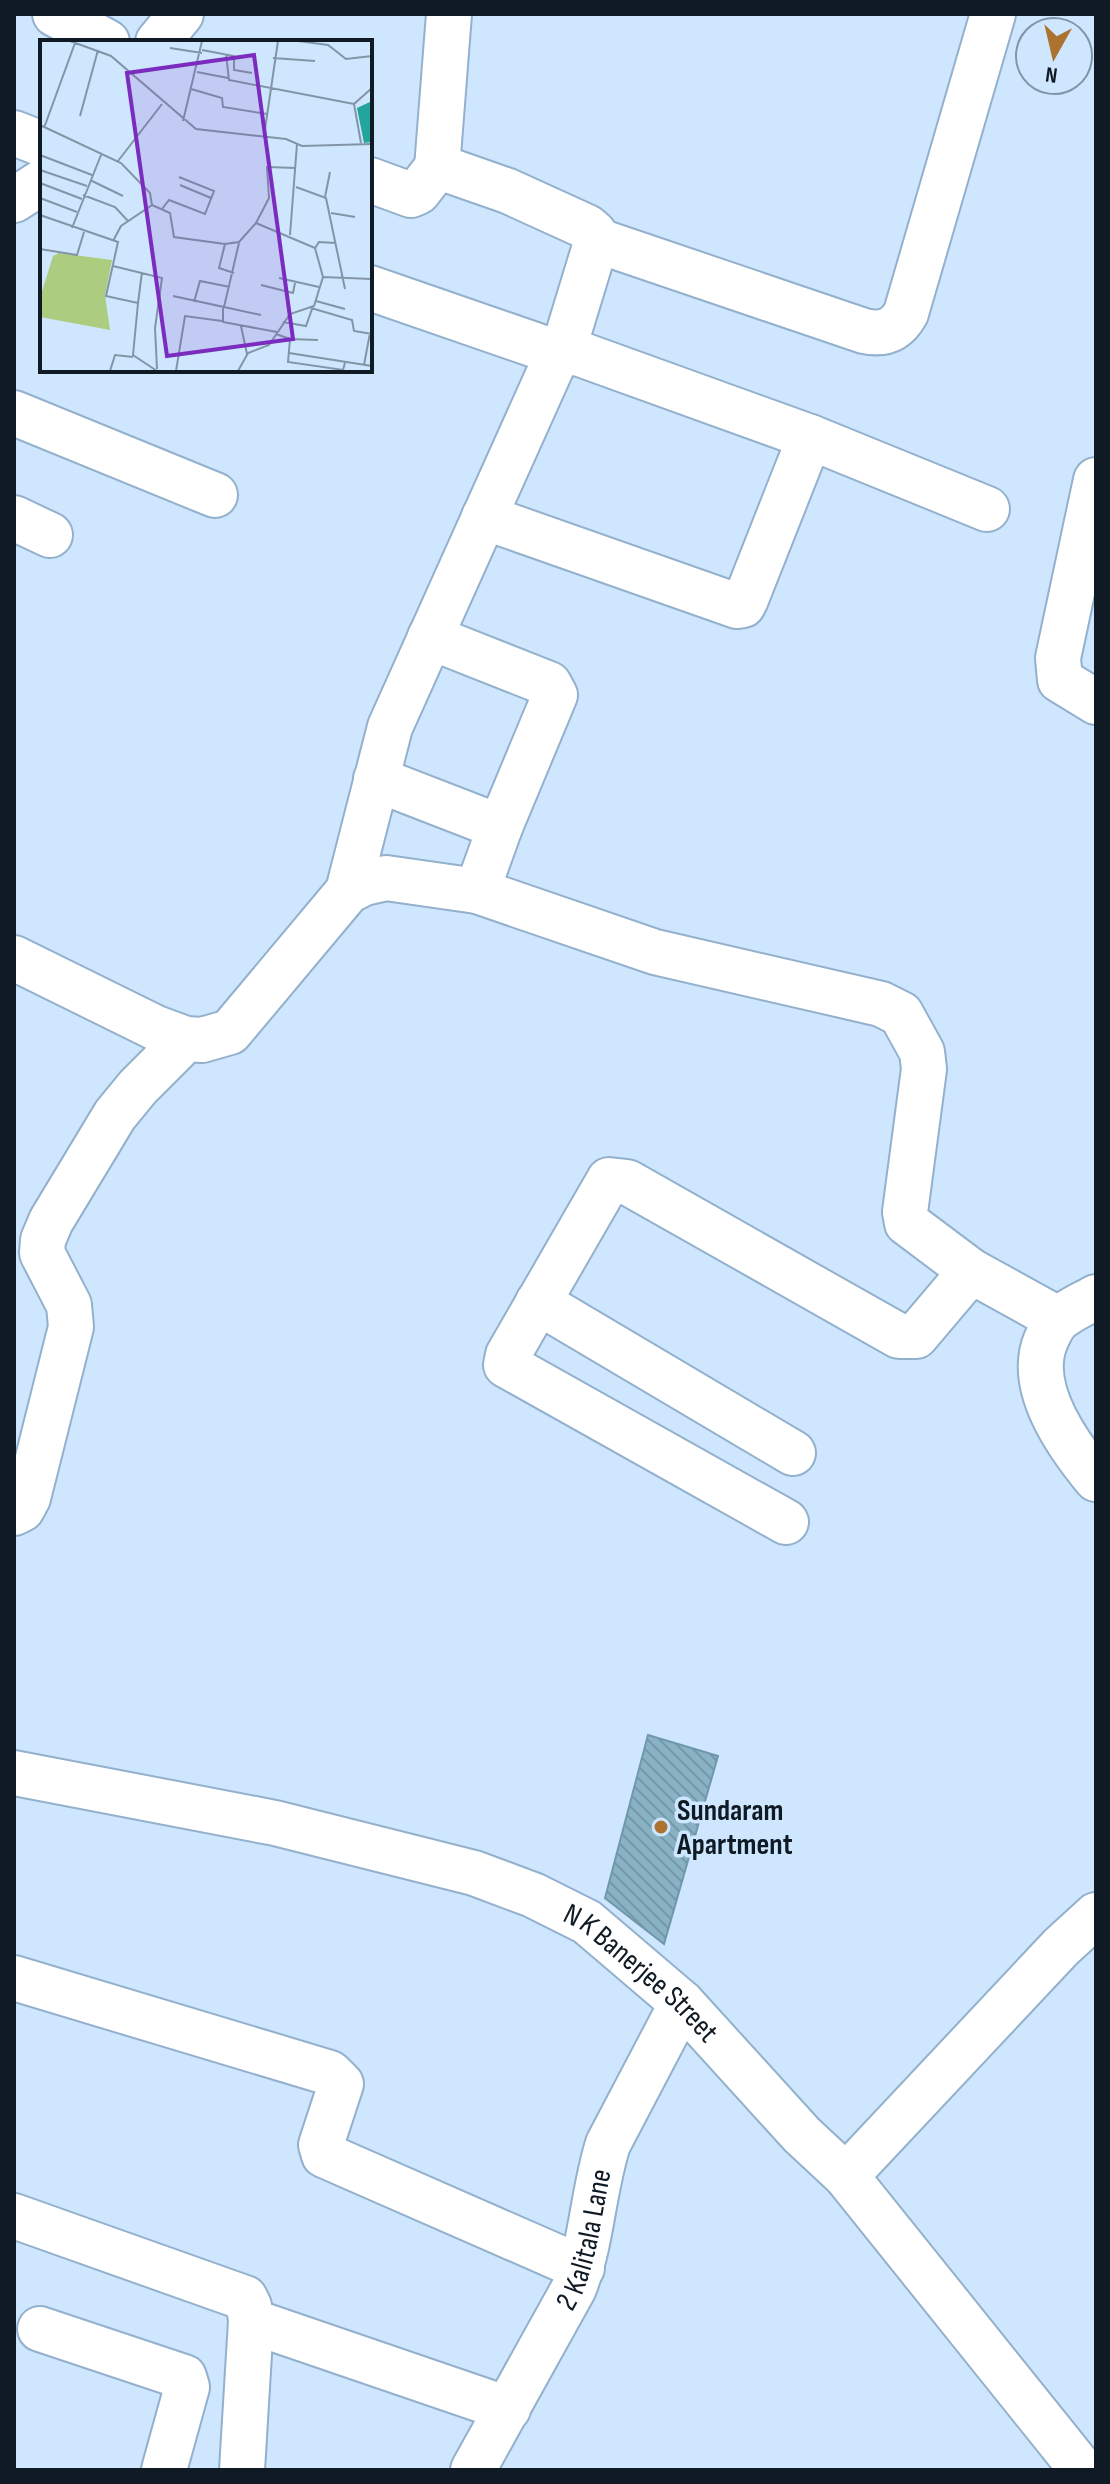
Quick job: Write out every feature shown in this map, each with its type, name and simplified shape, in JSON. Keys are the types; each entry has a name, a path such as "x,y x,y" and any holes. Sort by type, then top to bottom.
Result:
{"street":[{"path":"55,14 103,40"},
{"path":"160,40 181,14"},
{"path":"372,181 411,195 418,192 437,168 449,14"},
{"path":"437,168 455,171 508,191 587,227 596,240 876,334 893,328 906,313 993,14"},
{"path":"14,133 40,143"},
{"path":"14,200 40,183"},
{"path":"348,891 387,735 560,352 596,240"},
{"path":"372,289 560,352 580,354 810,437 987,509"},
{"path":"14,413 215,495"},
{"path":"484,517 737,606 743,605 810,437"},
{"path":"1096,480 1058,658 1060,680 1096,702"},
{"path":"430,637 549,684 554,690 553,702 500,827 477,891"},
{"path":"376,779 500,827"},
{"path":"14,958 156,1028 186,1039 202,1040 230,1032 348,891 386,878 477,891 655,952 733,972 858,997 901,1014 922,1052 924,1069 905,1212 907,1223 971,1271 1058,1319"},
{"path":"14,1513 22,1509 28,1498 71,1327 69,1305 42,1253 43,1240 51,1221 115,1115 186,1039"},
{"path":"786,1522 506,1365 508,1355 609,1180 627,1182 899,1336 916,1336 971,1271"},
{"path":"1096,1297 1058,1319 1044,1346 1041,1365 1047,1400 1066,1440 1096,1479"},
{"path":"538,1302 793,1453"},
{"name":"N K Banerjee Street","path":"14,1773 275,1823 474,1873 533,1895 587,1922 682,2003 802,2135 846,2176 1082,2470"},
{"path":"846,2176 1061,1947 1096,1915"},
{"path":"14,1978 330,2073 341,2084 321,2145 324,2155 582,2268"},
{"name":"2 Kalitala Lane","path":"473,2470 565,2305 582,2268 600,2168 608,2144 682,2003"},
{"path":"14,2216 245,2298 251,2321 242,2470"},
{"path":"251,2321 508,2409"},
{"path":"40,2329 184,2377 187,2387 164,2470"}],"building":[{"name":"Sundaram Apartment","path":"648,1735 718,1756 664,1944 605,1898"}],"place":[{"name":"Sundaram Apartment","path":"661,1827"}]}
